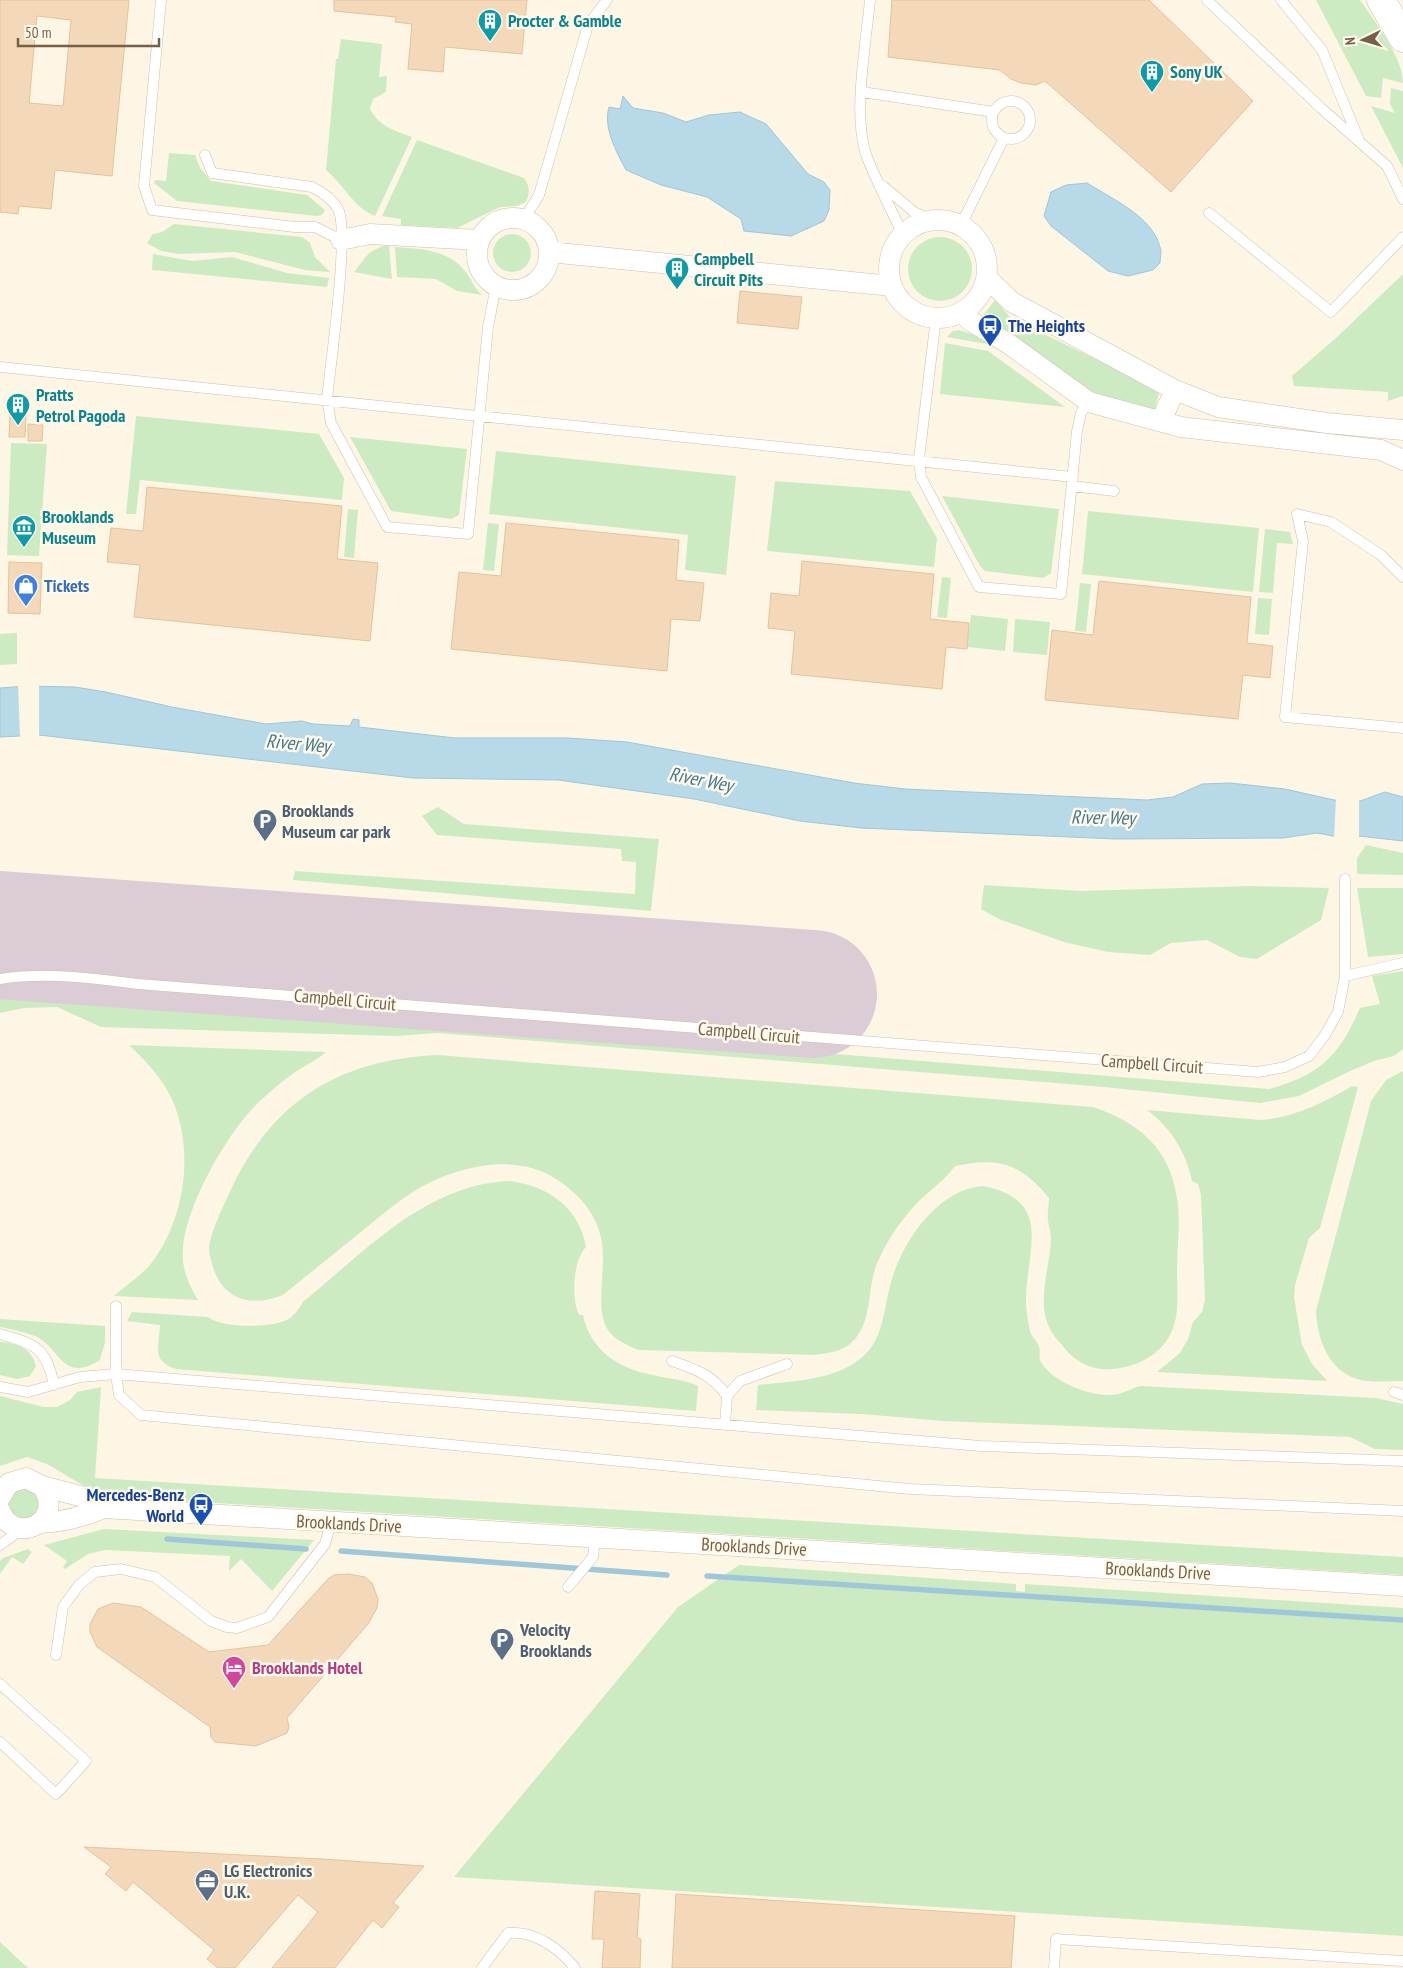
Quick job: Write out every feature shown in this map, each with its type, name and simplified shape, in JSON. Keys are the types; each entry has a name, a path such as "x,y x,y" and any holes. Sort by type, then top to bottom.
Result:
{"street":[{"path":"1381,0 1403,38"},
{"path":"514,217 524,219 542,232 549,252 548,264 543,274 535,283 524,289 513,290 496,286 483,274 478,263 479,240 485,231 498,221 514,217"},
{"path":"930,220 946,220 961,225 974,235 983,248 987,263 986,278 981,292 973,304 961,312 936,318 914,312 901,300 892,286 889,272 890,259 903,234 915,225 930,220"},
{"path":"341,240 370,234 479,240"},
{"path":"549,252 892,286"},
{"path":"986,278 1012,302 1175,390 1218,407 1327,423 1403,430"},
{"path":"961,312 972,322 1009,344 1088,402 1161,422 1191,428 1381,450 1403,460"},
{"path":"1161,422 1175,390"},
{"path":"26,1478 42,1486 49,1501 49,1509 31,1526 9,1524 2,1500 26,1478"},
{"name":"Brooklands Drive","path":"42,1486 67,1490 91,1499 104,1508"},
{"name":"Brooklands Drive","path":"31,1526 87,1516 104,1508 331,1523 594,1547 1403,1586"}],"lane":[{"path":"161,0 144,186 152,210 295,227 315,227 341,240"},
{"path":"524,219 540,195 588,25 607,0"},
{"path":"870,0 861,116 867,156 903,234"},
{"path":"1207,0 1387,166 1403,199"},
{"path":"1281,0 1322,50 1359,141"},
{"path":"862,92 994,112"},
{"path":"1003,103 1021,104 1029,113 1031,120 1027,132 1016,139 1004,138 995,130 992,118 994,112 1003,103"},
{"path":"961,225 1004,138"},
{"path":"205,155 212,173 312,187 326,194 339,210 341,274 327,400 331,423 387,527 468,534 490,311 496,286"},
{"path":"880,183 914,212 930,220"},
{"path":"1210,213 1331,312 1403,236"},
{"path":"936,318 919,459 921,477 979,587 1061,594 1077,431 1081,413 1088,402"},
{"path":"0,366 757,445 919,459 1072,481 1114,491"},
{"path":"1403,577 1381,555 1331,522 1297,514 1303,541 1286,717 1403,728"},
{"name":"Campbell Circuit","path":"0,979 22,976 82,977 148,984 1258,1072 1285,1067 1309,1056 1325,1035 1338,1012 1344,976 1345,879"},
{"path":"1344,976 1403,963"},
{"path":"116,1306 116,1374 119,1394 140,1415 910,1489 1403,1510"},
{"path":"0,1334 20,1339 37,1348 49,1362 54,1385"},
{"path":"672,1361 698,1370 718,1383 728,1396"},
{"path":"725,1425 728,1396 740,1381 787,1364"},
{"path":"0,1387 28,1392 80,1377 116,1374 981,1446 1403,1461"},
{"path":"56,1655 63,1607 75,1589 95,1572 121,1569 155,1577 211,1621 226,1627 237,1628 268,1617 325,1544 331,1523"},
{"path":"0,1545 31,1526"},
{"path":"568,1587 594,1547"},
{"path":"0,1684 86,1760 56,1794 0,1742"},
{"path":"482,1968 508,1933 519,1932 557,1948 575,1968"},
{"path":"1054,1968 1056,1939 1403,1961"}],"green space":[{"path":"1316,0 1360,0 1393,51 1402,73 1403,83 1383,78 1381,98 1366,96"},
{"path":"341,39 382,44 379,77 387,76 386,92 373,99 370,109 383,124 412,137 375,216 361,208 326,170 336,59 338,59"},
{"path":"1391,88 1403,91 1403,168 1371,106 1395,113 1390,104"},
{"path":"417,140 524,178 529,190 526,202 517,206 500,207 457,228 401,225 401,219 382,216"},
{"path":"169,153 195,155 200,168 211,181 307,195 325,210 322,215 317,216 177,201 154,183 155,180 166,181"},
{"path":"174,224 302,237 310,243 315,257 330,272 305,270 235,252 179,254 161,251 147,243 153,234 162,232"},
{"path":"512,234 519,235 525,240 530,246 530,260 525,266 519,271 512,272 505,271 499,266 494,260 493,253 494,246 499,240 505,235"},
{"path":"940,237 958,243 966,251 972,269 966,287 958,295 940,301 922,295 914,287 908,269 914,251 922,243"},
{"path":"382,246 389,246 392,279 354,272 369,253"},
{"path":"395,247 432,251 449,258 464,270 482,295 457,291 436,279 397,277"},
{"path":"153,254 192,261 232,257 287,273 329,278 327,287 152,270"},
{"path":"1403,274 1403,396 1388,401 1388,392 1294,386 1292,376 1337,337"},
{"path":"995,300 1011,318 1112,367 1159,393 1154,414 1096,394 1067,376 1012,334 982,317"},
{"path":"959,330 980,337 992,345 947,337 953,331"},
{"path":"945,343 988,351 1065,407 940,394"},
{"path":"136,416 319,434 344,478 342,500 140,480 136,514 126,514"},
{"path":"350,437 467,449 459,515 451,519 391,511"},
{"path":"11,443 47,444 39,556 7,555"},
{"path":"496,451 736,476 726,575 685,570 688,535 489,514"},
{"path":"775,481 910,491 937,538 934,567 767,551"},
{"path":"942,496 1059,509 1051,573 1043,578 985,571 980,566"},
{"path":"348,509 358,510 354,558 344,557"},
{"path":"1088,511 1259,528 1253,592 1082,574"},
{"path":"488,523 499,524 494,571 483,570"},
{"path":"1265,529 1290,532 1293,544 1277,543 1273,593 1259,592"},
{"path":"942,577 951,578 947,618 937,617"},
{"path":"1080,583 1091,584 1086,632 1075,631"},
{"path":"1258,598 1272,599 1269,635 1255,634"},
{"path":"971,615 1008,619 1005,651 967,647"},
{"path":"1015,619 1050,622 1047,655 1013,652"},
{"path":"17,633 17,664 0,665 0,634"},
{"path":"438,807 464,824 659,839 651,911 293,880 295,871 635,894 636,862 622,861 621,849 437,835 422,816"},
{"path":"1366,845 1403,853 1403,875 1357,874 1357,858"},
{"path":"984,885 1080,891 1251,886 1329,888 1321,920 1257,959 1240,957 1207,940 1171,943 1150,955 1108,952 1064,942 999,919 981,909"},
{"path":"1357,888 1403,888 1403,954 1368,957"},
{"path":"1403,971 1403,1049 1394,1056 1374,1061 1299,1096 1260,1103 1104,1087 438,1033 395,1036 101,1027 57,1007 24,1008 0,1013 0,998 56,991 1269,1089 1302,1077 1315,1070 1326,1061 1344,1039 1360,1008 1380,1004 1372,976"},
{"path":"129,1045 326,1052 284,1080 256,1105 232,1134 209,1173 191,1213 185,1233 183,1250 186,1276 198,1300 114,1296 149,1266 162,1247 172,1226 179,1203 183,1179 182,1131 176,1109 158,1076"},
{"path":"437,1055 1093,1107 1109,1113 1138,1129 1149,1139 1159,1151 1173,1180 1177,1198 1179,1225 1177,1306 1171,1332 1162,1346 1150,1357 1129,1366 1113,1369 1093,1368 1081,1363 1071,1355 1051,1332 1044,1307 1051,1239 1048,1218 1049,1198 1038,1186 1018,1170 996,1163 984,1162 955,1166 906,1216 887,1244 875,1269 868,1310 861,1330 846,1347 825,1353 813,1355 639,1350 622,1342 611,1334 604,1321 601,1297 602,1246 597,1225 589,1209 570,1190 542,1171 511,1165 495,1165 463,1170 423,1186 387,1210 283,1295 260,1301 239,1298 230,1293 223,1286 212,1264 209,1250 211,1237 228,1196 245,1163 264,1135 286,1112 310,1092 337,1077 368,1066 401,1059"},
{"path":"1403,1071 1403,1381 1368,1381 1347,1375 1332,1361 1322,1342 1316,1311 1371,1101 1386,1080"},
{"path":"1352,1086 1358,1087 1320,1228 1309,1238 1295,1285 1294,1297 1302,1345 1312,1364 1327,1381 1157,1372 1180,1353 1188,1339 1193,1322 1202,1312 1205,1300 1201,1195 1198,1184 1192,1181 1186,1160 1176,1141 1156,1117 1147,1110 1260,1120 1272,1119 1308,1109"},
{"path":"509,1181 523,1183 548,1193 560,1201 577,1221 583,1233 586,1247 578,1261 576,1270 574,1289 576,1307 579,1315 583,1315 592,1338 599,1348 618,1363 629,1368 698,1386 696,1411 176,1369 163,1362 158,1352 160,1325 127,1321 132,1312 208,1317 223,1323 245,1326 267,1325 287,1320 293,1316 303,1302 397,1224 450,1194 479,1185"},
{"path":"983,1186 1006,1193 1020,1203 1028,1215 1032,1230 1026,1300 1029,1326 1040,1351 1041,1362 1055,1377 1087,1392 1109,1395 1118,1394 1140,1386 1376,1398 1403,1404 1403,1450 1375,1449 1350,1437 943,1421 862,1414 756,1410 758,1385 824,1376 837,1372 860,1359 874,1343 881,1325 895,1270 912,1237 923,1221 950,1197 966,1190"},
{"path":"0,1319 105,1326 105,1342 100,1360 77,1368 70,1366 63,1362 44,1341 35,1336 0,1327"},
{"path":"0,1342 18,1345 31,1355 36,1366 30,1376 17,1379 0,1375"},
{"path":"101,1387 95,1478 1403,1557 1403,1575 101,1496 47,1464 27,1457 0,1466 0,1396 44,1407 57,1407 70,1400 77,1392"},
{"path":"32,1487 42,1508 27,1521 10,1514 7,1500 14,1489"},
{"path":"104,1529 314,1540 272,1591 241,1559 229,1571 230,1556 105,1550 88,1554 65,1569 63,1567 67,1561 44,1545"},
{"path":"28,1549 32,1552 23,1564 12,1557 0,1574 0,1561 3,1558"},
{"path":"739,1565 1016,1584 1016,1591 1025,1592 1025,1584 1403,1608 1403,1936 454,1877 678,1607"},
{"path":"0,1942 28,1968 0,1968"}],"water":[{"path":"623,96 633,108 663,113 686,122 709,115 740,112 766,124 808,174 824,182 830,190 829,210 824,221 791,236 744,231 741,219 707,197 661,185 626,170 611,139 608,123 609,107 620,109"},
{"path":"1087,183 1130,209 1149,226 1156,236 1161,251 1160,263 1153,270 1128,276 1108,271 1051,226 1044,216 1051,192 1066,185"},
{"name":"River Wey","path":"27,686 75,687 266,724 302,721 313,724 350,726 353,719 359,720 359,727 455,738 568,738 627,742 854,783 905,789 1147,800 1173,797 1202,784 1230,783 1285,789 1334,800 1360,801 1385,792 1403,797 1403,841 1359,836 1333,836 1317,833 1283,838 1116,839 861,828 800,821 694,799 558,780 413,778 39,735 0,737 0,688"}],"pier":[{"path":"18,684 39,684 39,737 20,737"},
{"path":"1336,798 1359,799 1359,838 1334,839"}],"building":[{"path":"0,0 129,0 112,176 55,170 51,209 19,206 18,214 0,212","holes":["37,16 71,20 63,106 29,103"]},
{"name":"Procter & Gamble","path":"334,0 527,0 522,54 445,47 443,72 408,69 412,24 395,22 396,17 334,11"},
{"name":"Sony UK","path":"892,0 1149,0 1253,101 1171,192 1045,81 1036,85 1021,83 1011,79 1000,70 888,57"},
{"path":"740,291 802,297 798,329 737,323"},
{"name":"Pratts Petrol Pagoda","path":"10,414 26,415 25,437 9,437"},
{"path":"28,424 43,425 42,441 28,441"},
{"path":"147,487 342,506 337,559 378,563 370,641 134,617 140,565 107,562 111,528 143,531"},
{"path":"506,523 679,540 676,580 704,583 700,621 671,619 667,671 451,649 459,572 501,576"},
{"path":"802,561 934,574 930,619 969,623 967,649 946,647 942,689 791,674 795,631 768,628 771,593 799,596"},
{"path":"9,562 42,563 40,614 8,613"},
{"path":"1099,581 1251,597 1247,643 1273,646 1270,678 1243,675 1238,719 1045,700 1052,630 1093,635"},
{"name":"Brooklands Hotel","path":"349,1574 365,1577 372,1583 378,1599 377,1608 368,1624 287,1718 289,1727 287,1733 256,1746 215,1742 211,1737 210,1727 97,1647 90,1632 90,1624 98,1609 113,1603 141,1607 209,1652 268,1645 328,1579 334,1575"},
{"path":"84,1847 424,1866 393,1903 399,1907 382,1928 373,1920 335,1968 272,1968 318,1912 298,1895 235,1968 218,1968 207,1959 214,1950 133,1882 126,1891 105,1874 111,1867"},
{"path":"595,1891 640,1894 637,1938 641,1939 640,1968 602,1968 604,1939 592,1939"},
{"path":"676,1894 1015,1916 1011,1968 672,1968"}],"waterway":[{"path":"167,1539 306,1549"},
{"path":"341,1551 667,1575"},
{"path":"707,1576 1403,1620"}],"runway":[{"path":"0,935 813,994"}],"place":[{"name":"Procter & Gamble","path":"490,42"},
{"name":"Sony UK","path":"1152,93"},
{"name":"Campbell Circuit Pits","path":"677,290"},
{"name":"The Heights","path":"990,347"},
{"name":"Pratts Petrol Pagoda","path":"18,426"},
{"name":"Brooklands Museum","path":"24,548"},
{"name":"Tickets","path":"26,607"},
{"name":"Brooklands Museum car park","path":"265,842"},
{"name":"Mercedes-Benz World","path":"201,1526"},
{"name":"Velocity Brooklands","path":"502,1661"},
{"name":"Brooklands Hotel","path":"234,1689"},
{"name":"LG Electronics U.K.","path":"207,1902"}]}
